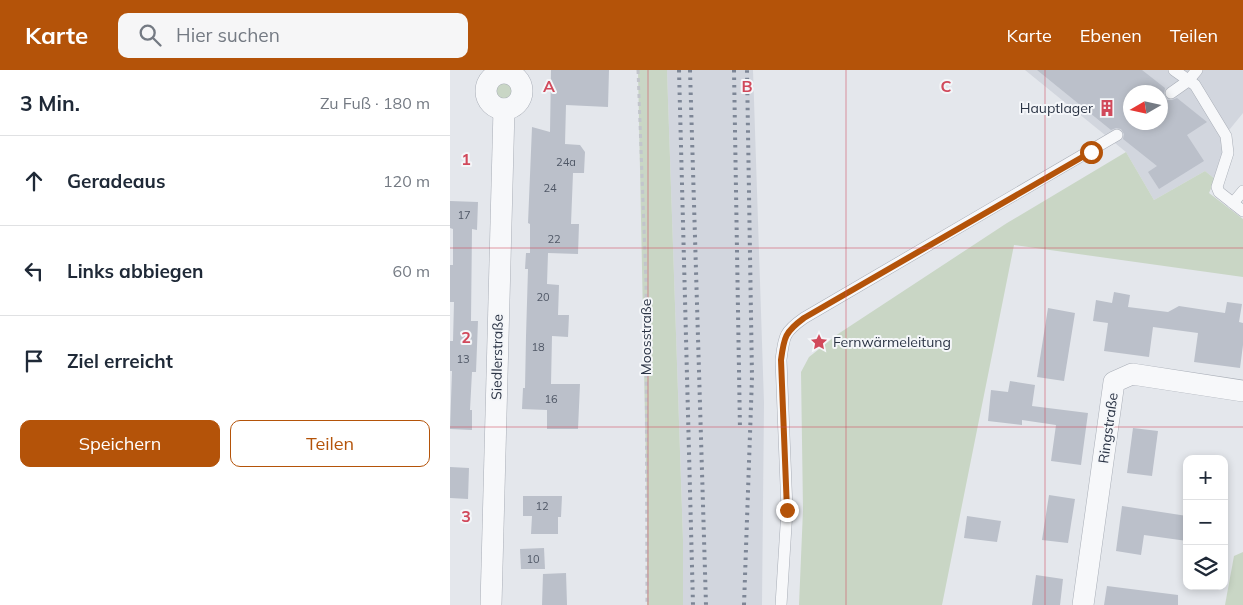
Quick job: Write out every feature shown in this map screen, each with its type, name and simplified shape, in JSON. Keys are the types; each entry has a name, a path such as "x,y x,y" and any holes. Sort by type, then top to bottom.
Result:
{"street":[{"name":"Siedlerstraße","path":"491,605 504,109 516,105 520,100 522,88 517,77 505,71"},
{"name":"Ringstraße","path":"1083,605 1114,382 1132,374 1243,391"}],"lane":[{"path":"1174,70 1195,85 1226,136 1228,153 1218,187 1219,192 1243,211"},
{"path":"1171,94 1188,81 1197,70"},
{"path":"781,605 787,510 781,360 783,342 790,328 1117,135"},
{"path":"1233,203 1243,191"}],"path":[{"name":"Moosstraße","path":"638,70 646,280 647,605"}],"shaded area":[{"path":"667,70 753,70 764,403 762,605 683,605 683,539"},
{"path":"1025,70 1243,70 1243,113 1225,135 1230,151 1215,179 1205,171 1154,200 1126,152"}],"green space":[{"path":"638,70 667,70 683,539 683,605 647,605"},
{"path":"500,79 508,79 515,86 515,94 508,101 500,101 493,94 493,86"},
{"path":"1126,152 1154,200 1205,171 1215,179 1209,193 1243,219 1243,277 1014,245 942,605 799,605 803,510 801,372 809,357 838,334 1007,223"},
{"path":"1243,552 1243,605 1225,605 1228,590 1234,556"}],"building":[{"path":"551,70 609,70 608,107 566,105 565,144 580,145 585,152 584,173 573,173 571,224 579,224 578,254 548,253 547,284 559,285 558,315 569,315 568,337 552,336 551,384 580,384 578,429 547,429 547,410 522,409 523,388 525,388 528,269 525,269 526,253 530,253 530,224 528,223 532,127 550,132"},
{"name":"Hauptlager","path":"1037,70 1142,70 1161,85 1123,85 1123,130 1168,130 1168,100 1177,98 1207,122 1187,135 1204,161 1159,189 1148,172 1157,166 1123,139 1124,134 1121,129 1111,130"},
{"path":"450,201 478,202 477,230 472,229 471,321 478,321 476,372 472,372 470,410 472,410 472,430 450,429 452,371 450,371 450,341 453,341 454,302 450,302 450,265 453,265 453,229 450,228"},
{"path":"1114,292 1130,295 1128,307 1168,312 1179,306 1225,313 1227,302 1242,304 1239,322 1243,323 1240,368 1194,362 1198,333 1153,327 1149,357 1104,351 1108,323 1093,321 1096,300 1112,303"},
{"path":"1048,308 1075,313 1064,381 1037,377"},
{"path":"1010,381 1035,385 1032,406 1088,413 1081,465 1051,461 1056,425 1022,420 1022,425 988,421 991,390 1008,392"},
{"path":"1133,428 1158,431 1152,476 1127,473"},
{"path":"450,467 469,468 468,499 450,498"},
{"path":"1049,495 1075,499 1068,543 1042,540"},
{"path":"523,496 562,496 561,517 558,517 558,534 531,534 532,516 523,516"},
{"path":"1122,506 1183,515 1183,540 1144,535 1141,555 1116,551"},
{"path":"967,516 1001,521 997,542 964,538"},
{"path":"544,548 545,569 521,569 520,549"},
{"path":"566,573 567,605 542,605 543,574"},
{"path":"1036,575 1063,579 1060,605 1032,605"},
{"path":"1107,586 1178,595 1178,605 1104,605"}],"railway":[{"path":"679,70 693,605"},
{"path":"690,70 706,605"},
{"path":"734,70 740,430"},
{"path":"744,605 752,377 747,70"}],"place":[{"name":"Hauptlager","path":"1107,108"},
{"name":"Fernwärmeleitung","path":"819,342"}],"route":[{"path":"787,510 781,360 783,342 790,328 804,318 1091,152"}]}
